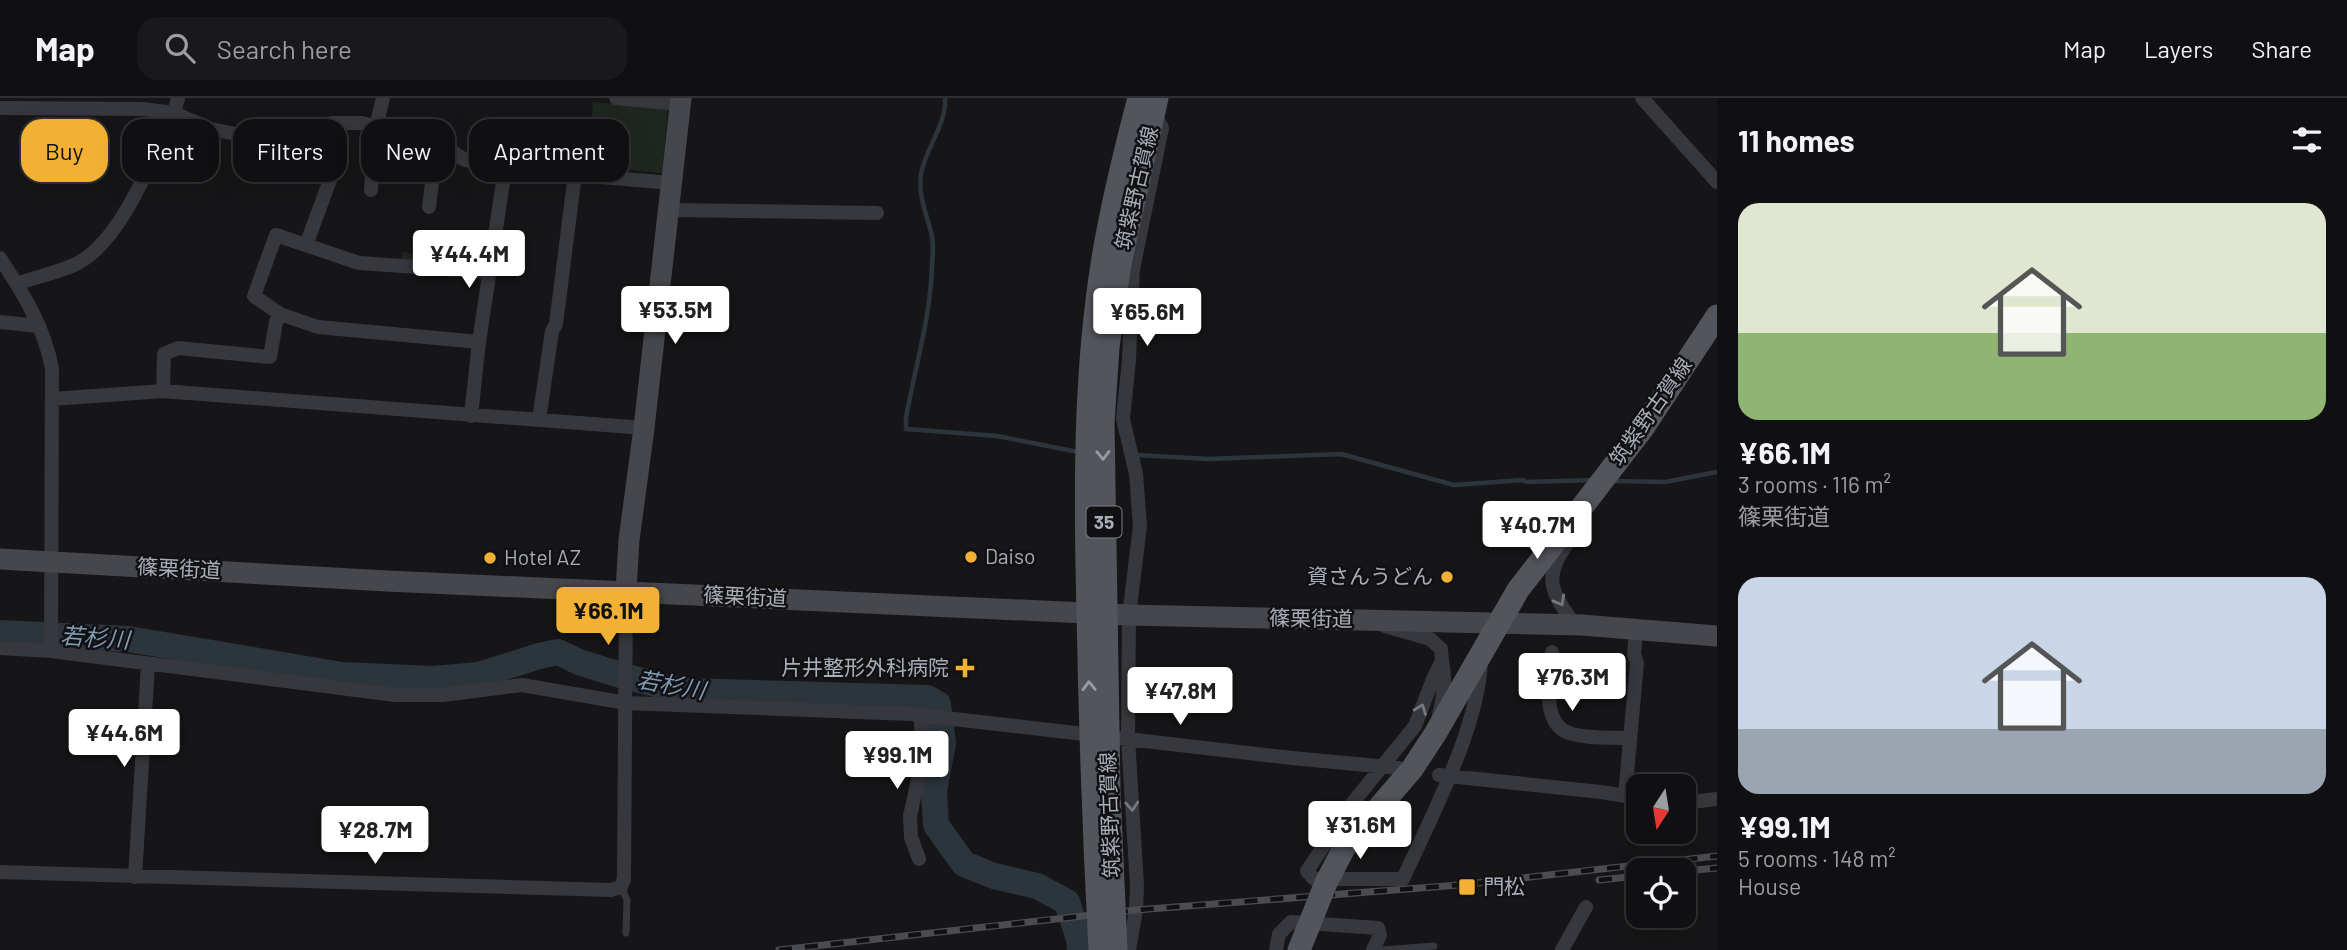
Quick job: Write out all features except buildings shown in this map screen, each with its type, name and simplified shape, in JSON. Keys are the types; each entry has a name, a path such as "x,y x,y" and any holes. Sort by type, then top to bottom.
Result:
{"main road":[{"name":"筑紫野古賀線","path":"1100,950 1091,761 1085,482 1087,422 1103,260 1118,179 1139,98"},
{"name":"筑紫野古賀線","path":"1116,950 1109,790 1103,422 1108,347 1120,263 1157,98"},
{"path":"626,591 629,540 681,101"},
{"name":"筑紫野古賀線","path":"1299,950 1326,883 1344,848 1399,786 1435,734 1518,590 1643,428 1712,323 1717,305"},
{"name":"篠栗街道","path":"0,559 387,581 1129,615 1574,625 1717,636"}],"street":[{"path":"17,284 74,265 91,254 109,235 126,210 174,113 178,98"},
{"path":"378,119 383,98"},
{"path":"625,98 681,101"},
{"path":"1129,950 1138,887 1128,738 1129,615 1140,526 1136,474 1123,419 1133,269 1162,128 1145,98"},
{"path":"1642,98 1717,182"},
{"path":"0,107 143,109 174,113 211,128 233,133"},
{"path":"629,179 672,183"},
{"path":"306,245 329,182"},
{"path":"371,190 372,182"},
{"path":"429,207 432,182"},
{"path":"471,416 479,342 503,182"},
{"path":"539,420 552,331 556,324 574,182"},
{"path":"670,210 877,213"},
{"path":"479,342 318,327 281,314 254,296 276,236 359,263 490,272"},
{"path":"0,258 17,284 48,345 52,369 51,651"},
{"path":"163,391 163,354 178,348 270,357 276,321 281,314"},
{"path":"0,322 39,327"},
{"path":"51,400 163,391 644,428"},
{"path":"1574,625 1552,586 1552,571 1557,558 1575,534 1590,496"},
{"path":"0,872 611,890 621,887 624,879 626,591"},
{"path":"1364,620 1430,639 1441,649 1445,675 1444,693 1435,734"},
{"path":"1631,774 1630,738 1637,663 1634,654 1636,630"},
{"path":"0,648 51,651 395,695 443,695 522,685 626,703 920,715 1391,767"},
{"path":"1552,652 1549,694 1551,715 1561,729 1571,734 1630,738"},
{"path":"1442,661 1415,726 1391,767 1350,806 1307,871 1314,879 1403,879 1480,680 1481,655"},
{"path":"135,877 148,664"},
{"path":"919,859 911,836 910,816 924,753 920,715"},
{"path":"1444,776 1626,796"},
{"path":"1696,802 1717,799"},
{"path":"1562,950 1586,907"},
{"path":"1276,950 1279,934 1291,922 1378,928 1380,935 1373,950"}],"lane":[{"path":"621,887 626,900 626,933"},
{"path":"1383,950 1434,946"}],"shaded area":[{"path":"593,102 668,108 662,173 629,170 629,119 592,119"},
{"path":"465,236 486,238 482,266 402,262 402,252 443,257 464,245"}],"waterway":[{"path":"945,98 943,117 923,165 920,182 932,236 933,256 929,303 906,429 997,436 1078,452"},
{"path":"1136,455 1209,459 1341,454 1454,485 1523,480 1594,480"},
{"path":"1613,481 1665,482 1717,472"},
{"name":"若杉川","path":"0,633 128,639 342,675 433,679 479,675 558,652 620,675 682,691 927,698 938,704 943,743 934,791 936,825 964,864 994,876 1037,886 1067,902 1080,950"}],"railway":[{"path":"779,950 1136,910 1459,885 1717,856"},
{"path":"1696,870 1717,868"},
{"path":"1599,880 1626,877"}],"place":[{"name":"Daiso","path":"971,557"},
{"name":"Hotel AZ","path":"490,558"},
{"name":"資さんうどん","path":"1447,577"},
{"name":"片井整形外科病院","path":"965,668"},
{"name":"門松","path":"1467,887"}]}
